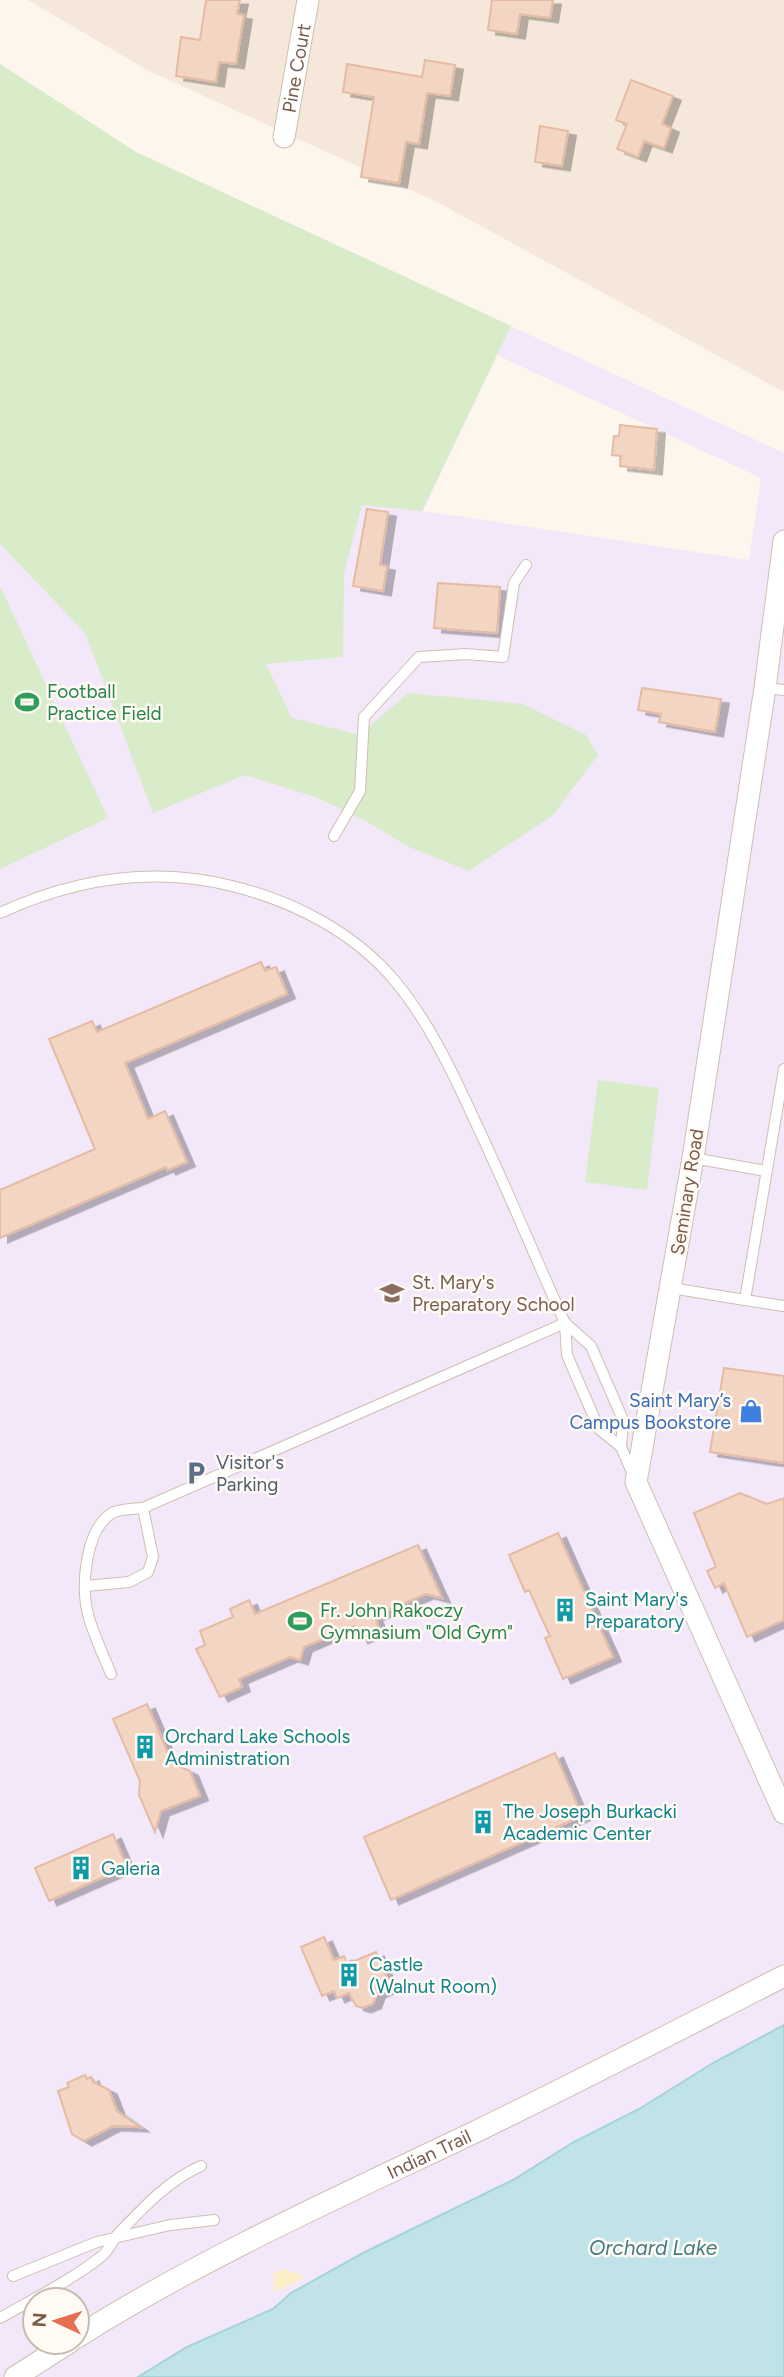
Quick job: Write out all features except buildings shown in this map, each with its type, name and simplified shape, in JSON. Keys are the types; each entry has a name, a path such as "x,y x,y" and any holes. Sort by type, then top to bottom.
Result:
{"street":[{"name":"Pine Court","path":"284,137 308,0"},
{"name":"Seminary Road","path":"636,1482 775,689 784,541"},
{"path":"636,1482 784,1813"},
{"name":"Indian Trail","path":"91,2329 159,2288 286,2221 476,2131 784,1976"},
{"path":"15,2377 47,2356"}],"lane":[{"path":"334,836 360,791 365,717 419,657 466,654 503,657 514,583 526,565"},
{"path":"0,913 36,897 91,881 164,876 206,880 276,898 334,929 394,979 432,1035 485,1142 565,1323 567,1355 599,1429 621,1447"},
{"path":"745,1300 784,1069"},
{"path":"694,1158 766,1171"},
{"path":"671,1288 784,1306"},
{"path":"565,1323 591,1346 623,1420 621,1447 636,1482"},
{"path":"111,1674 87,1611 86,1586 86,1570 93,1539 106,1517 116,1511 143,1508 565,1323"},
{"path":"86,1586 129,1582 148,1572 153,1557 143,1508"},
{"path":"0,2318 62,2284 105,2253 115,2238 180,2175 201,2166"},
{"path":"13,2276 115,2238 170,2225 214,2220"}],"shaded area":[{"path":"28,0 784,0 784,392 439,203 149,71"},
{"name":"St. Mary's Preparatory School","path":"0,64 136,152 784,453 784,2025 713,2063 639,2109 572,2143 513,2180 291,2293 274,2309 187,2347 138,2377 0,2377","holes":["497,355 761,478 749,560 423,511"]}],"green space":[{"path":"0,64 136,152 511,326 422,511 362,505 344,573 343,657 266,664 292,718 360,735 408,693 523,704 586,735 598,755 552,816 469,871 407,846 366,821 315,797 245,775 153,813 85,633 0,544"},
{"name":"Football Practice Field","path":"0,586 108,818 0,869"},
{"path":"598,1080 659,1088 647,1190 585,1182"}],"sand":[{"path":"283,2269 305,2277 274,2292 273,2274"}],"water":[{"name":"Orchard Lake","path":"784,2025 784,2377 138,2377 187,2347 273,2309 291,2293 365,2252 513,2180 572,2143 639,2109 713,2063"}],"place":[{"name":"Football Practice Field","path":"27,702"},
{"name":"St. Mary's Preparatory School","path":"392,1293"},
{"name":"Saint Mary’s Campus Bookstore","path":"751,1411"},
{"name":"Visitor's Parking","path":"196,1473"},
{"name":"Saint Mary's Preparatory","path":"565,1610"},
{"name":"Fr. John Rakoczy Gymnasium \"Old Gym\"","path":"300,1621"},
{"name":"Orchard Lake Schools Administration","path":"145,1747"},
{"name":"The Joseph Burkacki Academic Center","path":"483,1822"},
{"name":"Galeria","path":"81,1868"},
{"name":"Castle (Walnut Room)","path":"349,1975"}]}
